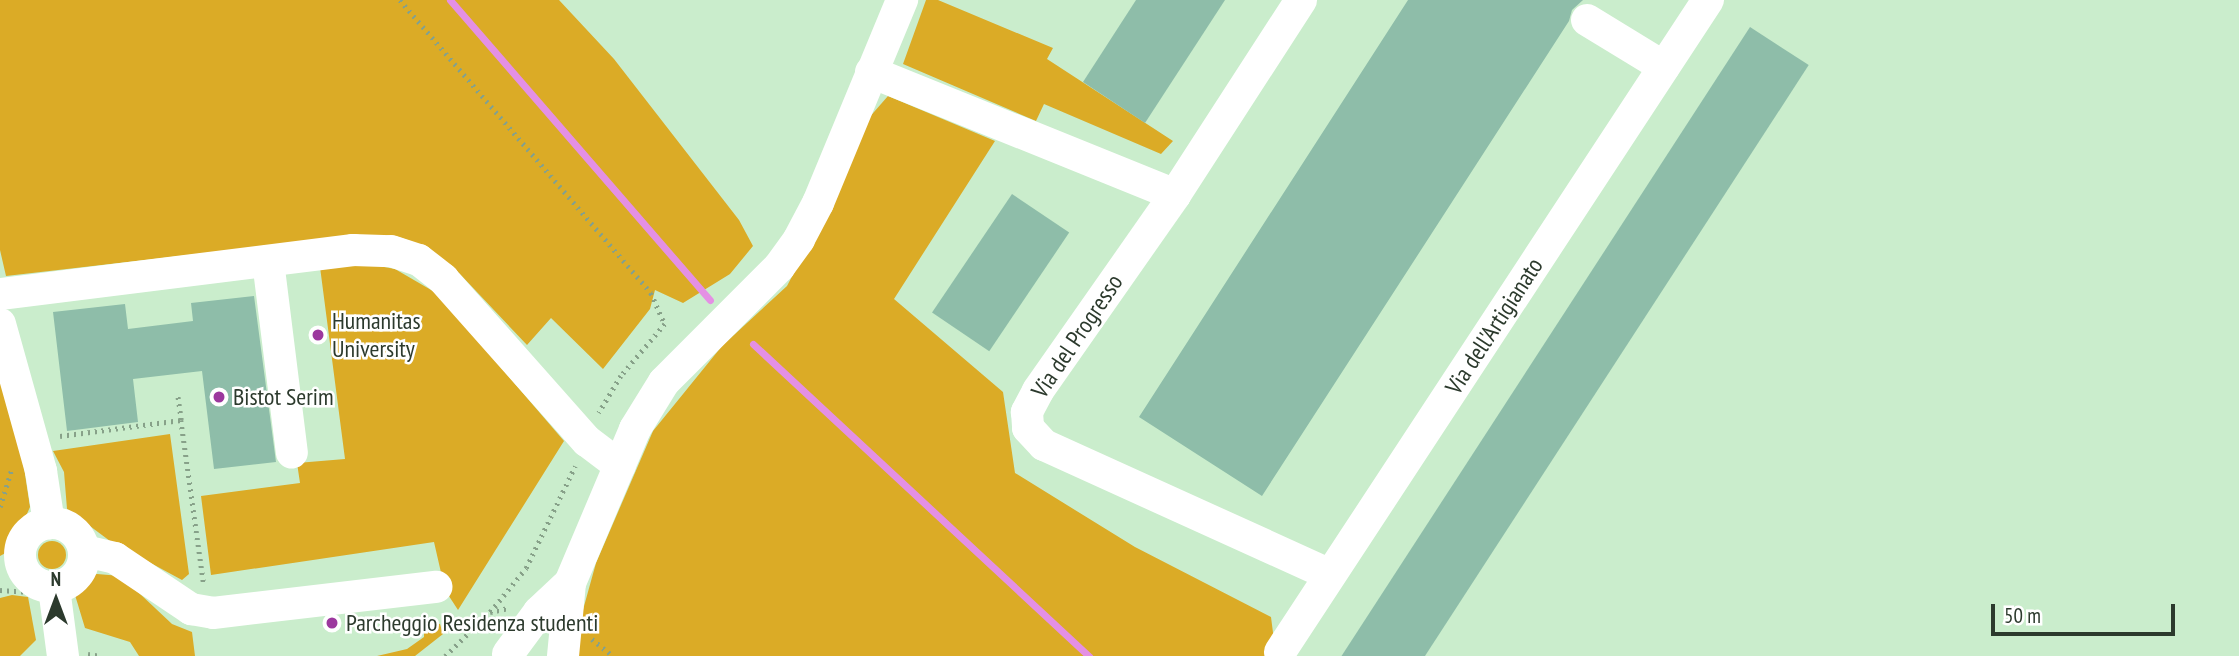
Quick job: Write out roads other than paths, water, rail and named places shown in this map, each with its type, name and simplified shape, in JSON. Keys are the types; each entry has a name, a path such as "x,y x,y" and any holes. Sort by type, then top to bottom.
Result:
{"street":[{"path":"563,656 570,583 635,429 664,382 779,267 799,239 818,203 902,0"},
{"name":"Via del Progresso","path":"1301,0 1175,195 1038,391 1027,412 1028,428 1044,445 1330,575"},
{"name":"Via dell'Artigianato","path":"1280,652 1708,0"},
{"path":"1587,20 1664,67"},
{"path":"871,72 1175,195"},
{"path":"0,294 353,250 391,251 419,260 443,279 587,441 620,466"},
{"path":"268,261 292,453"},
{"path":"0,324 32,440 49,523"},
{"path":"85,551 74,580 54,588 35,583 10,568 24,539 49,523 68,527 85,551 115,558 142,573 191,609 223,612 436,587"},
{"path":"516,655 539,612 570,583"},
{"path":"54,588 63,656"}],"waterway":[{"path":"450,0 710,300"},
{"path":"753,344 1089,656"}],"place":[{"name":"Humanitas University","path":"318,335"},
{"name":"Bistot Serim","path":"219,397"},
{"name":"Parcheggio Residenza studenti","path":"332,623"}]}
